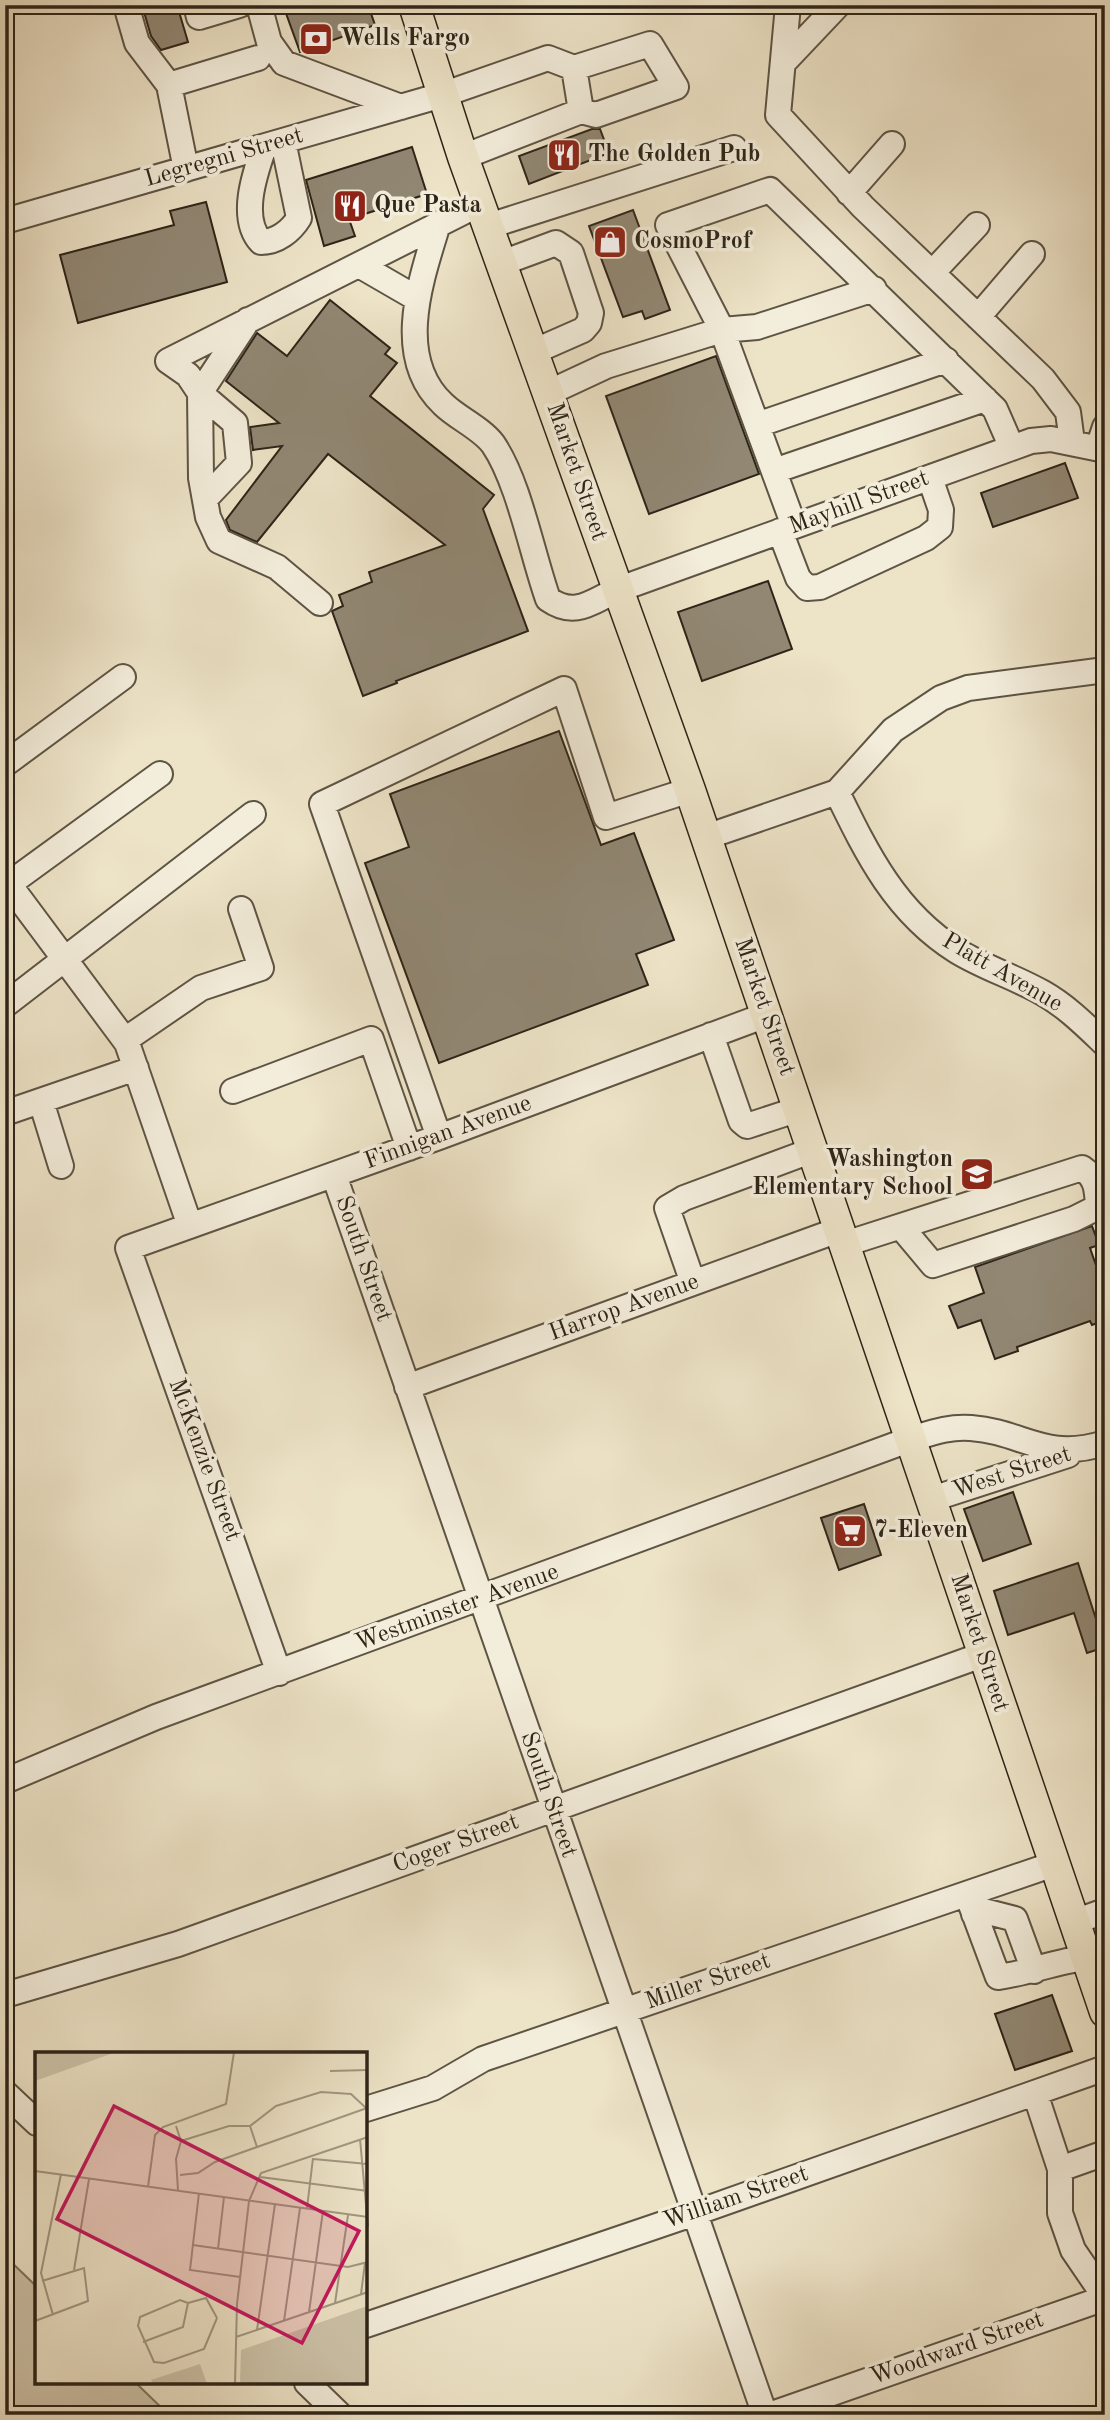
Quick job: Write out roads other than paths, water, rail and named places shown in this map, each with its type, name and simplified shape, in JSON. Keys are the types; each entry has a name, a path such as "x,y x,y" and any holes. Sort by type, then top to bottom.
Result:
{"main road":[{"name":"Market Street","path":"422,10 442,95 463,158 690,790 1105,2012"}],"street":[{"path":"126,5 137,43 169,85 186,169"},
{"path":"196,5 199,17 239,5"},
{"path":"259,5 269,42 284,63 401,107"},
{"path":"789,5 778,115 849,193 1043,379 1068,412 1072,442"},
{"path":"785,61 838,5"},
{"path":"463,158 581,111 596,115 676,87 650,44 574,68 581,111"},
{"path":"169,85 258,58"},
{"name":"Legregni Street","path":"5,221 442,95 548,58 574,68"},
{"path":"849,193 892,144"},
{"path":"205,499 239,463 235,423 200,393 188,375 168,361 438,224 734,148"},
{"path":"930,478 941,510 940,527 926,538 820,587 807,588 798,578 774,471 722,330 668,225 770,190 995,409 1012,448"},
{"name":"Mayhill Street","path":"438,224 416,298 416,337 421,376 442,404 492,443 511,483 548,599 560,607 575,610 617,590 1012,448 1051,439 1103,442"},
{"path":"932,273 977,225"},
{"path":"502,262 556,243 571,253 591,313 589,323 583,330 533,352"},
{"path":"978,317 1032,254"},
{"path":"359,265 416,298"},
{"path":"548,393 606,366 722,330 757,327 874,289"},
{"path":"248,320 200,393 201,478 208,517 219,541 277,568 320,603"},
{"path":"757,425 946,360"},
{"path":"774,471 985,399"},
{"path":"706,837 837,792 893,730 941,698 968,688 1105,670"},
{"path":"5,764 123,677"},
{"path":"439,1137 322,804 564,689 606,817 690,790"},
{"path":"160,774 6,884 125,1040 190,1226"},
{"name":"Platt Avenue","path":"837,792 877,872 899,901 926,928 974,960 1045,994 1073,1014 1105,1044"},
{"path":"5,1005 253,814"},
{"path":"125,1040 201,988 261,968 241,909"},
{"name":"Finnigan Avenue","path":"128,1248 410,1148 766,1015"},
{"path":"712,1035 741,1121 747,1126 799,1109"},
{"path":"233,1091 370,1039 410,1148"},
{"path":"5,1113 136,1068"},
{"path":"41,1101 61,1166"},
{"path":"694,1283 667,1208 684,1198 813,1150"},
{"name":"Harrop Avenue","path":"407,1387 694,1283 843,1237 902,1228 1082,1168 1091,1174 1097,1187 1098,1207 1073,1219 933,1265 902,1228"},
{"name":"South Street","path":"334,1175 480,1600 767,2415"},
{"name":"McKenzie Street","path":"128,1248 279,1673"},
{"name":"West Street","path":"911,1439 944,1430 968,1428 990,1431 1042,1448 1098,1445"},
{"name":"Westminster Avenue","path":"5,1781 156,1717 480,1600 911,1439"},
{"name":"West Street","path":"932,1499 1098,1445"},
{"name":"Coger Street","path":"5,1995 178,1944 982,1655"},
{"name":"Miller Street","path":"368,2108 433,2088 483,2059 624,2011 970,1904 1054,1864"},
{"path":"970,1904 998,1977 1034,1971 1065,1960 1086,1958"},
{"path":"970,1904 984,1911 1015,1919 1034,1971"},
{"path":"1074,1922 1105,1911"},
{"name":"William Street","path":"368,2324 695,2213 1105,2068"},
{"path":"5,2093 35,2121"},
{"path":"1035,2093 1060,2169 1060,2213 1073,2250 1105,2297"},
{"path":"1060,2169 1105,2153"},
{"name":"Woodward Street","path":"767,2415 1105,2297"},
{"path":"309,2385 340,2415"}],"place":[{"name":"Wells Fargo","path":"316,39"},
{"name":"The Golden Pub","path":"564,155"},
{"name":"Que Pasta","path":"350,206"},
{"name":"CosmoProf","path":"610,242"},
{"name":"Washington Elementary School","path":"977,1174"},
{"name":"7-Eleven","path":"850,1531"}]}
